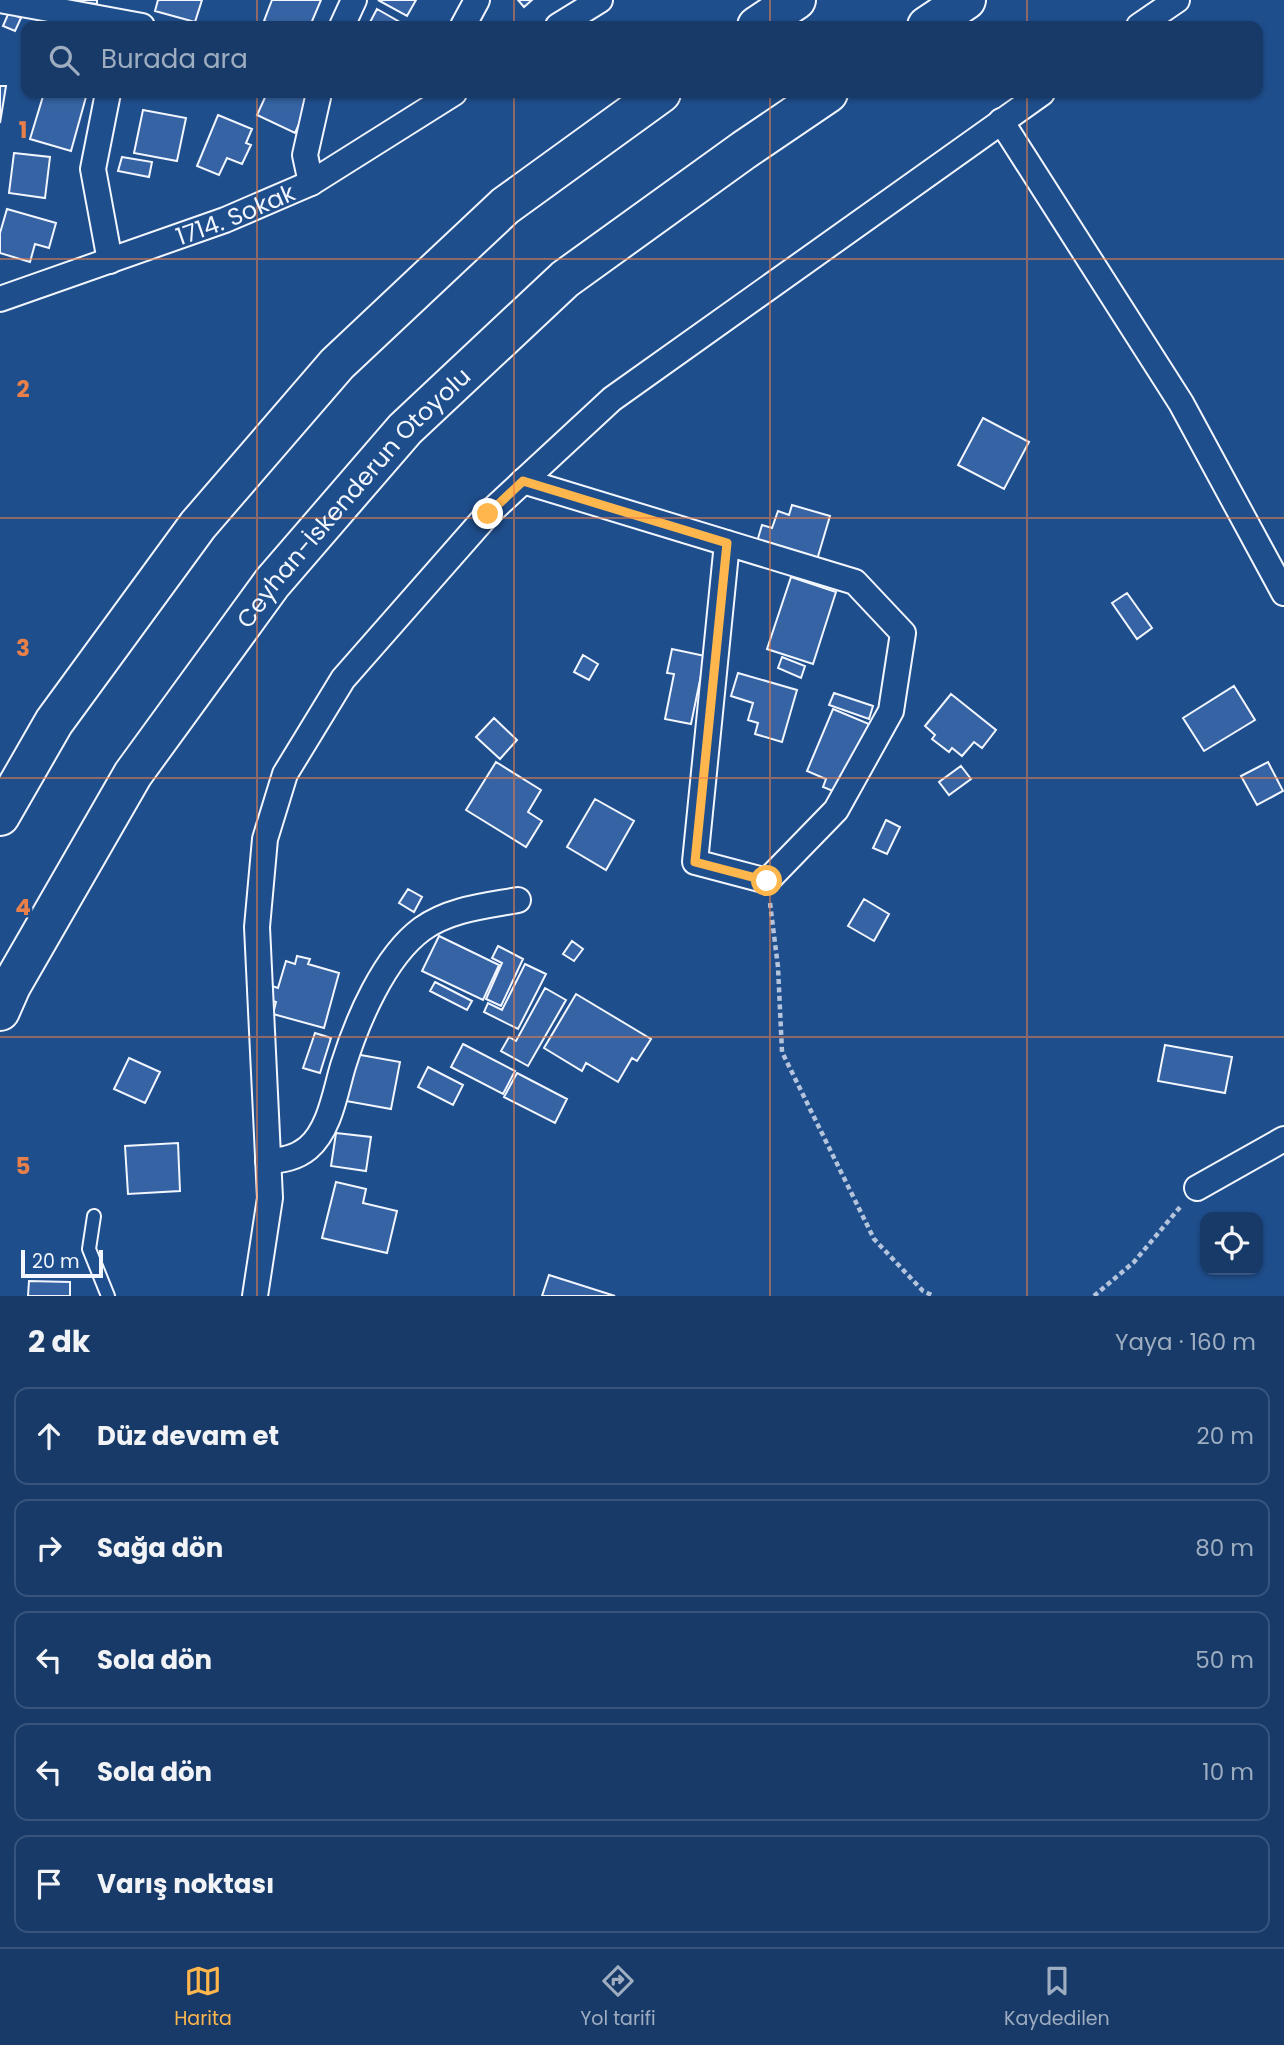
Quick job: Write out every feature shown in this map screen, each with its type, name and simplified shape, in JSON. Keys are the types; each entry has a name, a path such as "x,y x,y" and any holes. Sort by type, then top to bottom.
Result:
{"highway":[{"path":"764,21 796,0"},
{"path":"934,21 966,0"},
{"path":"0,816 54,722 198,524 337,364 505,206 654,98"},
{"name":"Ceyhan-İskenderun Otoyolu","path":"0,1011 11,986 133,774 272,583 405,429 565,279 821,98"}],"street":[{"path":"344,21 354,0"},
{"path":"466,21 477,0"},
{"path":"566,21 600,0"},
{"path":"1146,21 1177,0"},
{"path":"0,1 128,19"},
{"path":"107,98 93,169 110,261"},
{"path":"311,183 305,155 318,98"},
{"path":"254,1296 270,1198 257,926 265,839 285,774 343,679 488,514 612,399 1035,98"},
{"name":"1714. Sokak","path":"0,299 225,220 311,183 427,103"},
{"path":"1001,121 1181,403 1284,593"},
{"path":"523,481 727,543 855,582 903,633 891,711 836,810 767,881 695,862 727,543"},
{"path":"268,1161 285,1160 298,1155 309,1148 318,1136 326,1123 345,1059 363,1015 399,950 438,919 455,912 518,900"},
{"path":"1197,1188 1284,1139"}],"lane":[{"path":"94,1216 89,1249 108,1296"}],"path":[{"path":"767,881 778,967 782,1052 874,1239 923,1291 934,1296"},
{"path":"1094,1296 1134,1262 1197,1188"}],"building":[{"path":"59,0 97,0 97,4"},
{"path":"158,0 202,0 195,21 155,11"},
{"path":"272,0 321,0 312,21 264,21"},
{"path":"378,0 416,0 407,16"},
{"path":"518,0 532,0 524,7"},
{"path":"377,9 398,21 371,21"},
{"path":"9,12 21,18 15,31 3,26"},
{"path":"0,86 6,86 0,123"},
{"path":"42,98 86,98 71,151 30,139"},
{"path":"265,98 311,98 295,133 257,115"},
{"path":"143,110 186,118 177,161 134,153"},
{"path":"218,115 252,129 246,143 251,145 242,164 227,158 219,175 197,166"},
{"path":"14,153 50,157 45,198 9,193"},
{"path":"122,157 152,162 149,177 118,171"},
{"path":"7,209 56,223 49,248 35,244 30,262 0,253 0,233"},
{"path":"983,418 1029,442 1004,489 958,465"},
{"path":"792,505 830,516 816,563 756,545 762,525 772,528 778,511 789,515"},
{"path":"791,577 836,592 813,664 767,649"},
{"path":"1127,593 1152,628 1137,639 1112,603"},
{"path":"672,649 705,656 691,724 665,719 674,674 667,673"},
{"path":"583,655 598,664 589,680 574,672"},
{"path":"782,657 805,666 801,678 778,668"},
{"path":"738,673 797,690 782,742 755,734 758,723 748,720 753,703 731,696"},
{"path":"1234,686 1255,720 1204,751 1183,718"},
{"path":"834,693 873,706 869,719 829,705"},
{"path":"951,694 996,730 982,748 974,742 962,756 952,748 949,752 932,739 935,735 925,726"},
{"path":"833,709 869,724 843,795 823,787 826,779 807,771"},
{"path":"494,718 517,740 500,759 476,737"},
{"path":"496,762 541,790 528,812 542,821 526,847 466,810"},
{"path":"1268,762 1283,791 1257,805 1241,776"},
{"path":"961,766 971,779 949,795 939,782"},
{"path":"595,799 634,821 606,870 567,847"},
{"path":"886,820 900,827 887,854 873,848"},
{"path":"408,889 422,897 414,912 399,903"},
{"path":"864,899 889,914 874,941 848,926"},
{"path":"439,936 499,965 483,1000 422,971"},
{"path":"572,941 583,949 574,961 563,954"},
{"path":"498,946 523,959 501,1006 486,999 502,963 492,958"},
{"path":"297,956 310,959 308,964 339,973 324,1028 273,1014 276,1002 265,999 269,985 278,988 286,961 295,964"},
{"path":"525,964 546,974 518,1029 484,1012 488,1003 502,1010"},
{"path":"435,982 472,1001 467,1010 430,991"},
{"path":"545,988 566,1000 528,1066 501,1051 509,1037 516,1041"},
{"path":"576,994 651,1039 637,1061 632,1058 618,1082 586,1063 582,1071 544,1048"},
{"path":"315,1033 331,1038 320,1073 303,1068"},
{"path":"463,1044 515,1071 503,1094 451,1067"},
{"path":"1165,1045 1232,1057 1225,1093 1158,1081"},
{"path":"355,1054 400,1062 391,1109 346,1101"},
{"path":"129,1058 160,1072 145,1103 114,1089"},
{"path":"428,1067 463,1085 453,1105 418,1087"},
{"path":"517,1073 567,1099 555,1123 504,1097"},
{"path":"336,1133 371,1137 366,1171 331,1166"},
{"path":"178,1143 180,1191 128,1194 125,1146"},
{"path":"336,1182 366,1189 363,1203 397,1211 387,1253 322,1238"},
{"path":"549,1275 615,1296 542,1296"},
{"path":"29,1281 70,1282 70,1296 28,1296"}],"route":[{"path":"488,514 523,481 727,543 695,862 767,881"}]}
